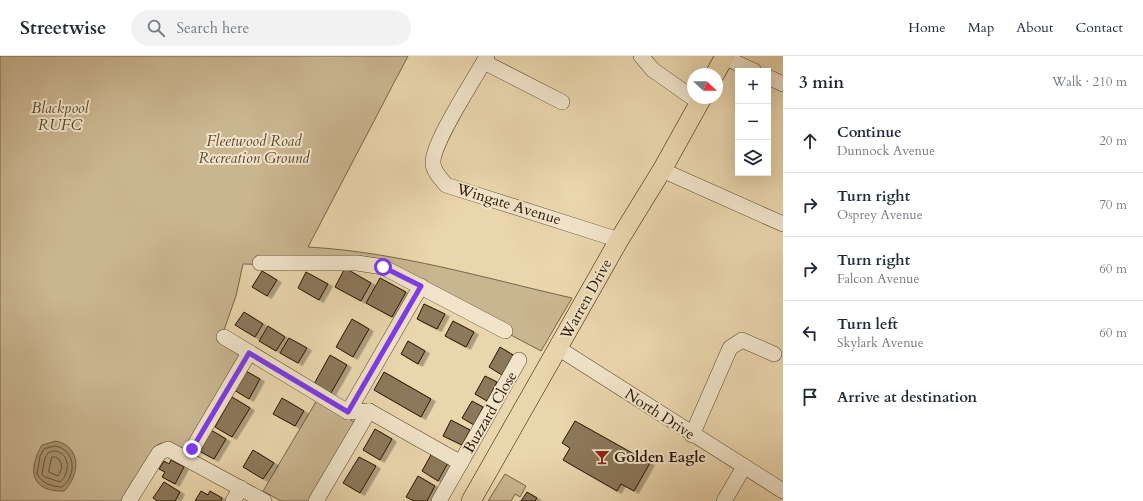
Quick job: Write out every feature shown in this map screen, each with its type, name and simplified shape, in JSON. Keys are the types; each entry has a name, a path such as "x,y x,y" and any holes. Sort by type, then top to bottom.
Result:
{"main road":[{"path":"718,68 724,57"},
{"name":"Warren Drive","path":"471,501 619,240 662,170 695,104"}],"street":[{"path":"641,56 653,70 687,92"},
{"path":"724,57 748,68"},
{"path":"486,59 562,102"},
{"name":"Wingate Avenue","path":"486,59 438,142 433,164 438,176 446,185 619,240"},
{"path":"771,78 783,84"},
{"path":"662,170 783,224"},
{"path":"260,263 357,263 383,267 505,331"},
{"path":"348,412 421,286"},
{"path":"224,337 348,412 369,411 461,463"},
{"path":"692,435 730,348 742,340 774,354"},
{"name":"North Drive","path":"558,348 692,435 783,491"},
{"path":"187,458 249,353"},
{"name":"Buzzard Close","path":"439,501 519,360"},
{"path":"316,501 369,411"},
{"path":"129,501 159,453 163,450 171,450 187,458 237,494 264,501"},
{"path":"724,501 744,467"}],"green space":[{"path":"0,56 408,56 308,247 375,254 408,260 474,274 572,298 541,351 383,267 243,264 236,296 224,330 249,353 187,458 163,450 161,443 156,446 121,501 0,501"},
{"path":"317,400 356,423 310,501 281,501 263,491"},
{"path":"505,474 526,486 520,497 515,494 511,501 488,501"}],"water":[{"path":"56,441 64,444 70,449 76,462 73,477 64,491 45,488 35,478 34,463 42,445"}],"building":[{"path":"345,268 371,283 361,301 335,287"},
{"path":"262,271 277,280 267,296 252,287"},
{"path":"306,272 328,284 319,300 298,288"},
{"path":"380,278 406,292 392,317 366,303"},
{"path":"424,304 445,314 437,329 417,319"},
{"path":"244,312 263,324 255,337 235,325"},
{"path":"352,319 369,329 353,357 336,347"},
{"path":"453,321 474,332 466,347 445,336"},
{"path":"268,326 285,337 276,351 259,341"},
{"path":"289,338 307,348 298,363 280,353"},
{"path":"408,341 425,351 418,364 401,354"},
{"path":"500,347 513,355 502,375 489,367"},
{"path":"330,355 347,365 331,393 314,384"},
{"path":"246,371 260,379 249,399 234,390"},
{"path":"384,372 431,399 421,417 374,390"},
{"path":"485,376 497,382 487,401 475,394"},
{"path":"232,397 250,408 232,437 215,427"},
{"path":"282,398 304,411 295,426 273,414"},
{"path":"472,401 483,407 474,425 462,418"},
{"path":"451,420 470,430 462,445 443,436"},
{"name":"Golden Eagle","path":"575,421 650,463 634,491 621,484 617,491 563,460 570,448 562,443"},
{"path":"375,429 392,439 380,460 363,450"},
{"path":"211,430 226,439 214,459 199,451"},
{"path":"253,450 274,463 263,479 243,467"},
{"path":"432,453 448,463 438,481 422,471"},
{"path":"359,457 376,466 360,493 343,483"},
{"path":"171,460 184,467 175,484 162,477 165,472 159,469 164,461 169,464"},
{"path":"418,476 435,486 427,501 414,501 406,497"},
{"path":"164,482 180,492 175,501 157,501 153,498"},
{"path":"201,491 208,495 210,491 222,498 221,501 195,501"},
{"path":"527,492 537,498 535,501 521,501"}],"place":[{"name":"Golden Eagle","path":"602,457"}],"route":[{"path":"192,449 239,367 249,353 348,412 421,286 383,267"}],"park label":[{"name":"Blackpool RUFC","path":"60,116"},
{"name":"Fleetwood Road Recreation Ground","path":"254,150"}]}
